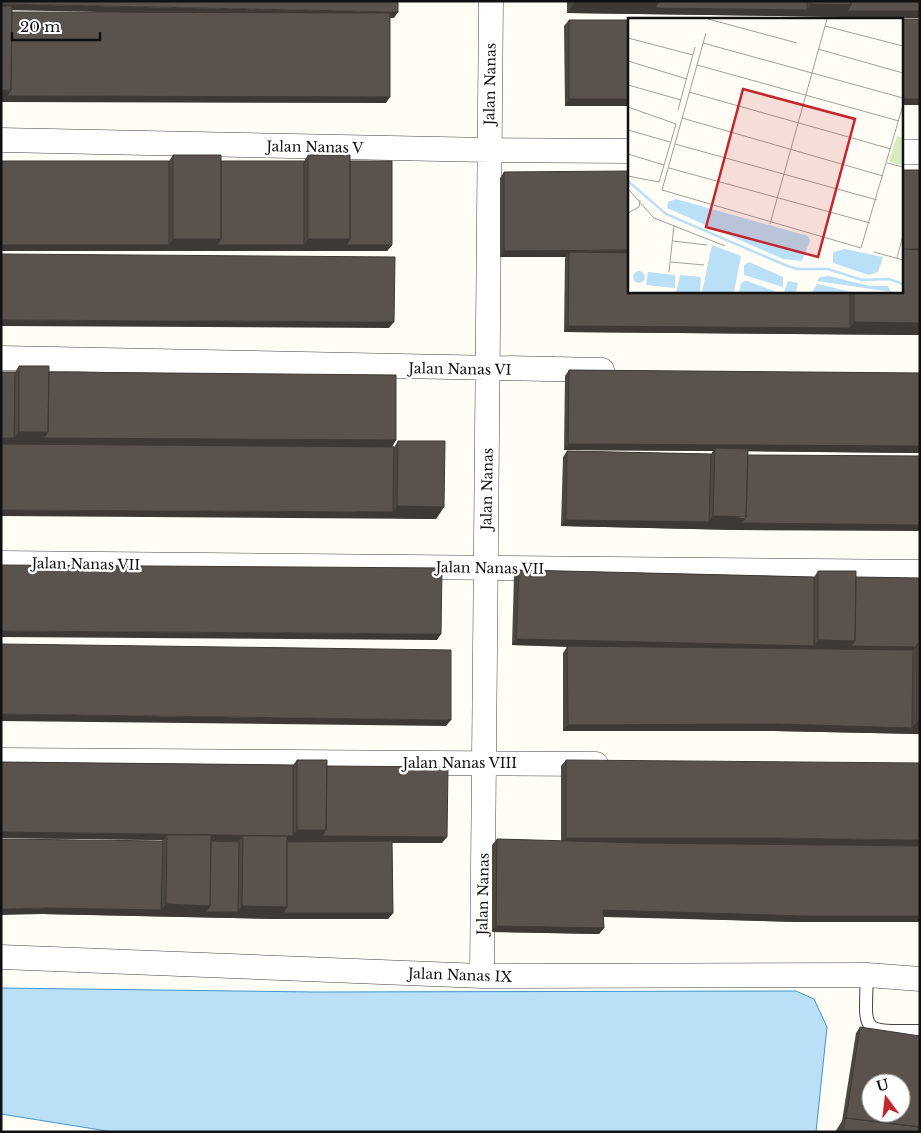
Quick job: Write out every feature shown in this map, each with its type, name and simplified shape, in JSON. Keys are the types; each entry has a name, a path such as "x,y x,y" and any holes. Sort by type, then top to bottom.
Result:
{"street":[{"name":"Jalan Nanas","path":"482,976 491,1"},
{"name":"Jalan Nanas V","path":"1,140 628,151"},
{"path":"904,152 920,152"},
{"name":"Jalan Nanas VI","path":"1,358 489,370 626,371"},
{"name":"Jalan Nanas VII","path":"1,563 920,572"},
{"name":"Jalan Nanas VIII","path":"1,760 623,764"},
{"name":"Jalan Nanas IX","path":"1,957 482,976 867,975 920,979"}],"lane":[{"path":"867,975 866,1017 868,1025 877,1031 920,1031"}],"water":[{"path":"1,988 315,992 796,991 814,999 827,1027 816,1132 113,1132 1,1114"}],"building":[{"path":"1,1 398,1 398,12 1,4"},
{"path":"576,1 659,1 659,2"},
{"path":"659,1 807,1 807,10 655,8"},
{"path":"811,1 851,1 851,5 811,4"},
{"path":"851,1 920,1 920,11 847,11"},
{"path":"1,6 12,6 11,90 1,90"},
{"path":"12,12 390,13 390,97 7,96 11,90"},
{"path":"904,19 920,19 920,99 904,99"},
{"path":"569,20 628,20 628,99 569,99"},
{"path":"173,155 221,155 221,239 173,239"},
{"path":"308,155 350,155 350,239 308,239"},
{"path":"1,161 169,161 169,245 1,245"},
{"path":"221,161 304,161 304,245 217,245 221,239"},
{"path":"350,161 392,161 392,245 346,245 350,239"},
{"path":"904,170 920,170 920,249 904,249"},
{"path":"628,171 628,250 504,251 504,172"},
{"path":"904,249 920,250 920,323 854,322 854,292 904,292"},
{"path":"569,252 628,253 628,292 850,292 850,328 568,326"},
{"path":"1,254 395,257 394,322 1,320"},
{"path":"19,366 49,366 48,432 19,432"},
{"path":"569,370 920,373 920,446 568,444"},
{"path":"1,372 15,372 14,438 1,438"},
{"path":"49,372 396,375 396,440 44,438 48,432"},
{"path":"398,441 445,441 444,507 397,506"},
{"path":"1,444 394,447 393,512 1,510"},
{"path":"715,448 748,449 746,517 713,516"},
{"path":"567,451 711,454 709,522 566,520"},
{"path":"748,455 920,456 920,525 742,523 746,517"},
{"path":"1,565 442,568 441,634 1,631"},
{"path":"519,570 814,577 814,646 516,639"},
{"path":"818,571 856,571 855,641 818,640"},
{"path":"856,577 920,578 920,644 917,644 916,647 851,646 855,641"},
{"path":"1,644 451,650 451,720 1,714"},
{"path":"917,644 920,644 920,722 917,722"},
{"path":"567,646 913,650 912,728 778,724 568,725"},
{"path":"297,760 327,760 326,830 297,830"},
{"path":"566,760 920,763 920,840 566,838"},
{"path":"1,762 293,765 293,836 1,832"},
{"path":"327,766 448,767 447,837 322,836 326,830"},
{"path":"167,835 211,835 210,906 166,904"},
{"path":"243,836 287,836 287,907 242,906"},
{"path":"1,839 163,841 161,910 1,909"},
{"path":"497,839 642,843 920,846 920,916 803,916 603,910 604,928 496,926"},
{"path":"211,841 239,842 238,912 206,912 210,906"},
{"path":"392,841 393,913 283,913 287,907 287,842"},
{"path":"860,1027 920,1036 920,1127 887,1123 911,1123 911,1073 861,1073 861,1120 846,1118"},
{"path":"845,1118 861,1120 861,1123 887,1123 920,1127 920,1132 843,1132"}]}
